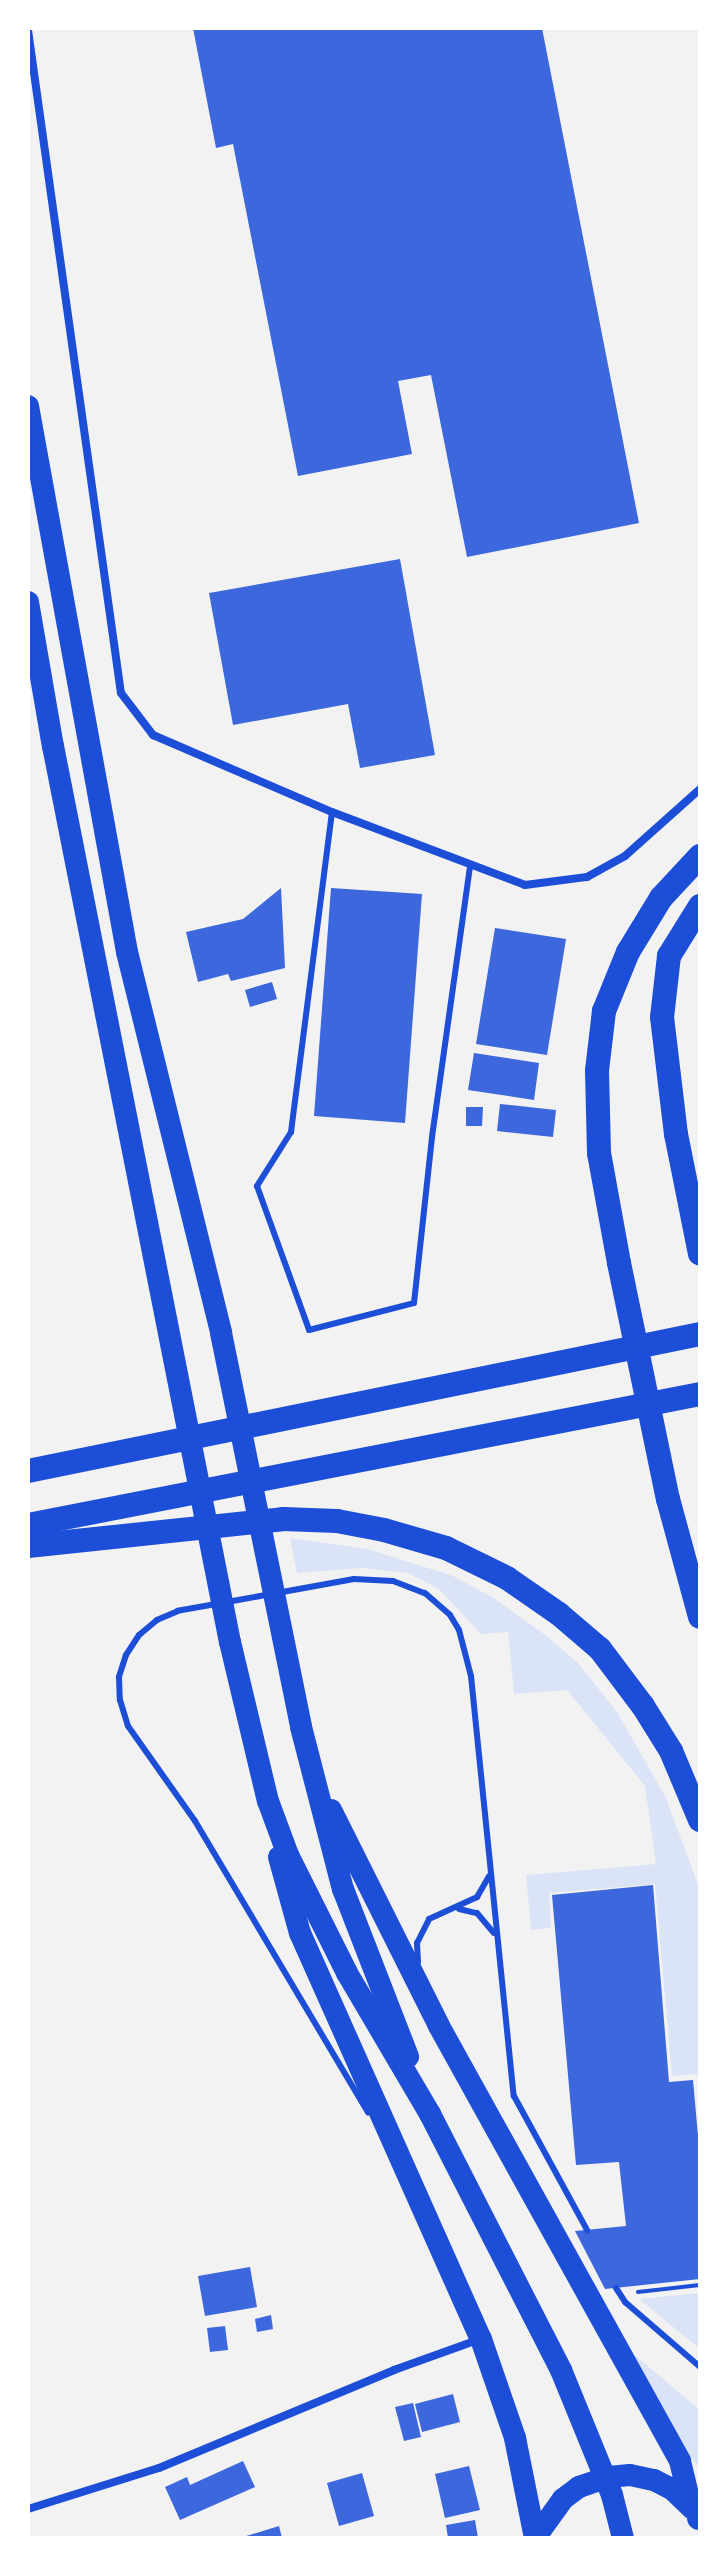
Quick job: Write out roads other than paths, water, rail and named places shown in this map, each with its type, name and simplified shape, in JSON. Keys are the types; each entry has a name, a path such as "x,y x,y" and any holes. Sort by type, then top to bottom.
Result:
{"highway":[{"path":"28,406 127,952 221,1333 311,1768 343,1889 430,2114"},
{"path":"28,602 170,1346 230,1642 300,1933 481,2339 515,2438 535,2538"},
{"path":"700,856 661,898 628,952 604,1011 597,1071 599,1153 619,1263 668,1499 700,1617"},
{"path":"699,1248 676,1134 662,1017 669,956 700,906"},
{"path":"598,1354 700,1324"},
{"path":"28,1471 700,1334"},
{"path":"28,1525 700,1394"},
{"path":"28,1546 283,1519 337,1521 384,1530 446,1548 507,1578 559,1614 600,1649 643,1706 671,1751 700,1820"},
{"path":"311,1768 439,2026 651,2404 680,2461 698,2516"},
{"path":"268,1801 288,1855 321,1922 363,2002 430,2114 561,2370 596,2451 623,2538"},
{"path":"535,2538 548,2515 579,2487 608,2477 630,2475 654,2480 672,2489 698,2516"}],"street":[{"path":"28,30 121,693 153,735 332,812 525,885 587,877 625,856 700,789"},
{"path":"28,2509 159,2468 394,2370 481,2339"}],"lane":[{"path":"332,812 291,1132 257,1186 309,1330 414,1303 432,1137 470,865"},
{"path":"419,2198 195,1821 128,1726 120,1700 119,1677 126,1655 148,1627 178,1611 354,1579 393,1581 425,1593 450,1615 466,1645 514,2096 587,2230"},
{"path":"439,2026 420,1969 417,1943 429,1919 477,1897 485,1887 490,1862"},
{"path":"453,1908 477,1913 487,1921 497,1944"},
{"path":"617,2290 700,2367"}]}
